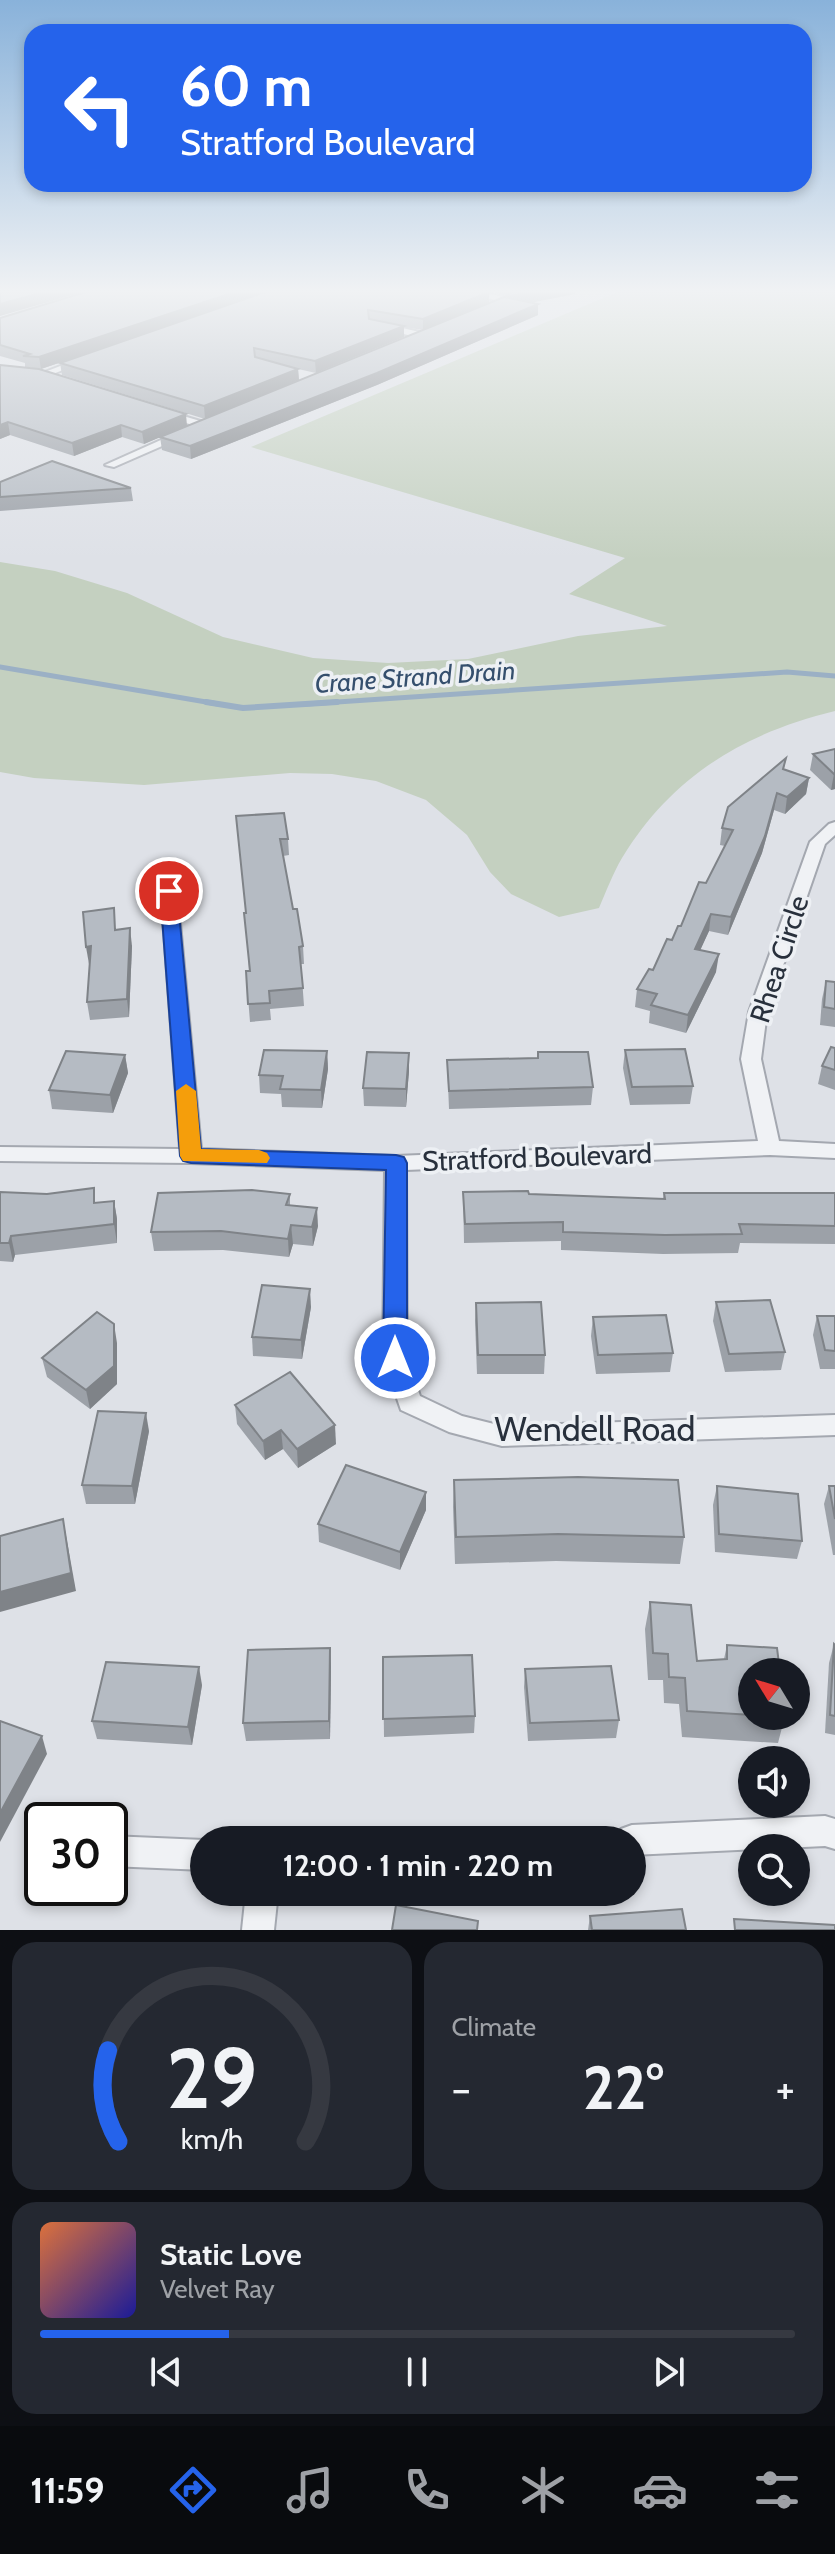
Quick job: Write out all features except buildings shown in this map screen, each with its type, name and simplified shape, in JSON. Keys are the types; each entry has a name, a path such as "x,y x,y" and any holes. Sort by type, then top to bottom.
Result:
{"street":[{"path":"144,407 203,425"},
{"path":"110,465 217,419"},
{"name":"Rhea Circle","path":"770,1148 751,1059 758,1012 818,842 835,827"},
{"path":"169,891 191,1156"},
{"name":"Stratford Boulevard","path":"0,1154 396,1163 770,1148 835,1151"},
{"name":"Wendell Road","path":"396,1163 395,1358 410,1403 458,1425 502,1436 835,1425"},
{"path":"646,1839 825,1831 835,1834"},
{"path":"128,1852 190,1854"},
{"path":"258,1930 261,1906"}],"green space":[{"path":"409,380 835,380 835,711 770,732 713,762 687,781 642,829 619,864 599,908 559,917 511,894 490,872 467,835 426,800 376,781 332,774 290,773 144,785 34,778 0,772 0,562 55,571 127,593 223,637 313,658 388,663 468,659 578,636 667,626 569,594 625,558 251,447"}],"waterway":[{"name":"Crane Strand Drain","path":"0,667 211,703"},
{"name":"Crane Strand Drain","path":"337,702 787,672 835,676"},
{"name":"Crane Strand Drain","path":"206,702 211,703"},
{"name":"Crane Strand Drain","path":"211,703 243,708 337,702"},
{"name":"Crane Strand Drain","path":"307,704 337,702"},
{"name":"Crane Strand Drain","path":"211,703 218,704"}],"slow traffic":[{"path":"186,1091 191,1156 259,1158"}],"route":[{"path":"169,891 191,1156 396,1163 395,1358"}]}
